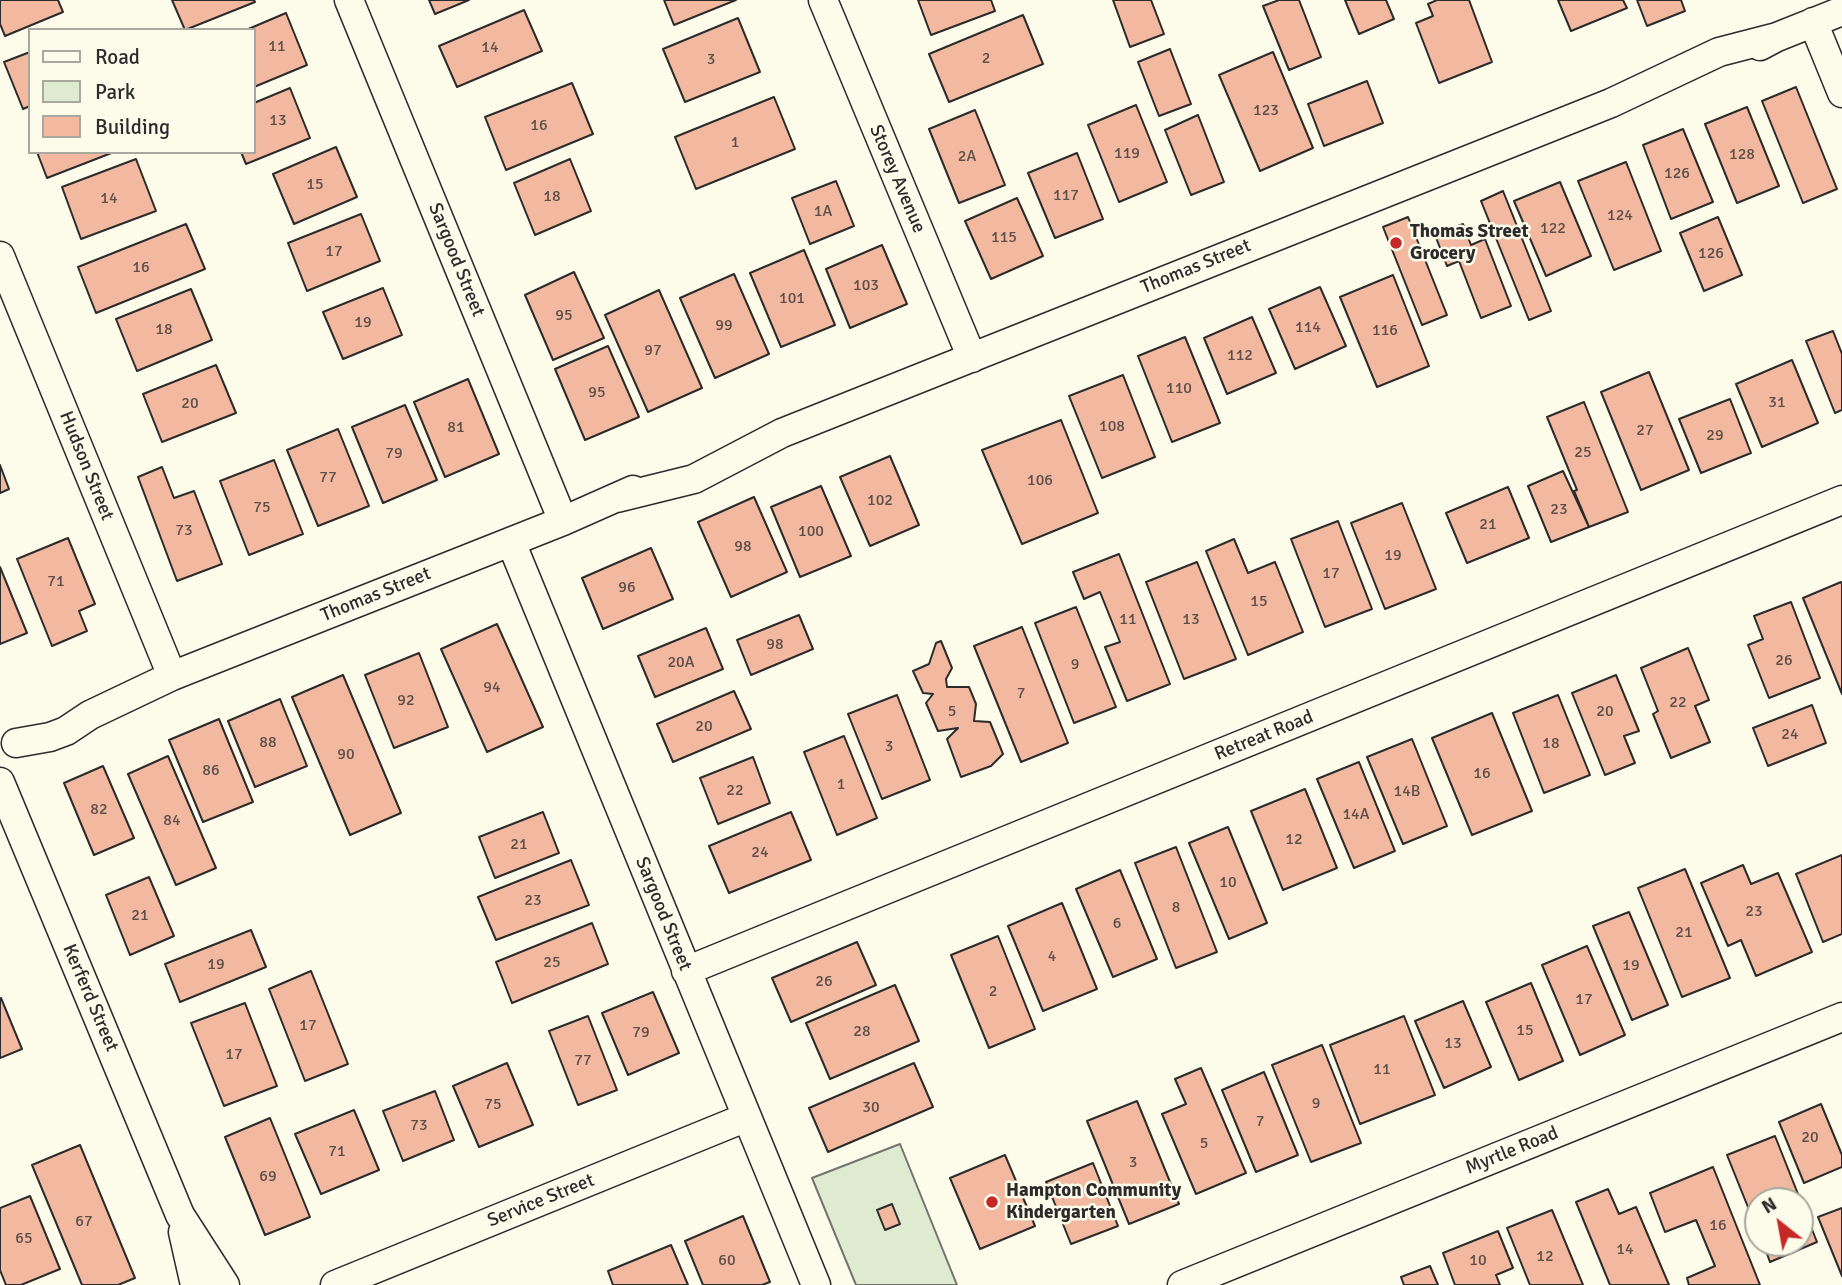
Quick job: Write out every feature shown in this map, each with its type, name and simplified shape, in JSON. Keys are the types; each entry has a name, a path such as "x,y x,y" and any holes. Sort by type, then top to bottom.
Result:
{"street":[{"name":"Sargood Street","path":"349,0 564,521"},
{"name":"Storey Avenue","path":"823,0 972,358"},
{"name":"Thomas Street","path":"8,746 85,701 135,692 564,521 717,450 782,433 1611,103 1679,85 1710,73 1830,12"},
{"path":"1830,12 1842,93"},
{"name":"Hudson Street","path":"0,256 172,676"},
{"name":"Retreat Road","path":"687,971 1842,500"},
{"name":"Sargood Street","path":"511,542 816,1285"},
{"name":"Kerferd Street","path":"0,782 180,1215 225,1285"},
{"name":"Myrtle Road","path":"1182,1285 1842,1017"},
{"name":"Service Street","path":"335,1285 747,1117"},
{"name":"Kerferd Street","path":"180,1215 195,1285"}],"green space":[{"path":"900,1144 957,1285 856,1285 812,1178"}],"building":[{"path":"0,0 58,0 63,12 5,36 0,24"},
{"path":"172,0 255,2 190,28 184,28"},
{"path":"429,0 469,0 435,14"},
{"path":"664,0 736,0 674,25"},
{"path":"918,0 991,0 995,11 931,35"},
{"path":"1113,0 1151,0 1164,34 1130,47"},
{"path":"1279,0 1299,0 1321,57 1289,70 1263,6"},
{"path":"1345,0 1386,0 1394,19 1359,34"},
{"path":"1437,0 1469,0 1492,62 1439,83 1416,23 1433,16 1428,4"},
{"path":"1558,0 1623,0 1627,8 1571,31"},
{"path":"1637,0 1681,0 1685,11 1647,26"},
{"path":"524,10 542,51 457,87 439,46"},
{"path":"286,13 307,65 256,86 256,28 251,28"},
{"path":"1023,15 1043,64 949,102 929,54"},
{"path":"738,18 760,72 685,102 663,49"},
{"path":"1170,49 1191,104 1159,116 1138,62"},
{"path":"1273,52 1313,148 1260,171 1219,75"},
{"path":"28,53 28,107 23,109 4,62"},
{"path":"1367,81 1383,123 1324,146 1308,104"},
{"path":"572,83 593,134 506,170 485,117"},
{"path":"1796,87 1837,189 1803,203 1762,101"},
{"path":"290,88 310,138 246,164 242,154 256,154 256,102"},
{"path":"774,97 795,149 696,189 675,137"},
{"path":"1136,105 1167,182 1119,202 1088,125"},
{"path":"1747,107 1779,186 1737,203 1705,124"},
{"path":"975,110 1005,185 959,203 929,129"},
{"path":"1198,115 1224,182 1191,195 1165,130"},
{"path":"1683,129 1713,202 1671,219 1643,145"},
{"path":"336,147 357,197 294,224 273,174"},
{"path":"1077,153 1103,219 1055,238 1028,173"},
{"path":"38,154 109,154 47,178"},
{"path":"136,159 156,211 81,239 62,187"},
{"path":"570,159 591,211 535,235 514,183"},
{"path":"1626,162 1661,251 1614,270 1578,181"},
{"path":"836,181 854,226 810,244 792,198"},
{"path":"1560,182 1591,256 1546,276 1514,201"},
{"path":"1503,191 1551,311 1529,320 1481,201"},
{"path":"1017,198 1043,256 991,279 965,221"},
{"path":"361,214 380,261 307,291 288,243"},
{"path":"1408,217 1447,315 1422,325 1383,227"},
{"path":"1718,217 1742,275 1704,291 1680,233"},
{"path":"186,224 205,269 96,313 78,267"},
{"path":"1463,224 1471,245 1485,239 1511,306 1481,318 1459,261 1447,266 1435,235"},
{"path":"882,245 907,304 850,328 826,269"},
{"path":"804,250 835,325 781,347 750,273"},
{"path":"574,272 604,338 553,360 525,295"},
{"path":"734,274 769,354 715,378 680,298"},
{"path":"1393,275 1429,366 1377,387 1340,297"},
{"path":"1320,287 1346,346 1295,369 1269,309"},
{"path":"383,288 402,335 343,359 323,312"},
{"path":"191,289 212,340 137,371 116,319"},
{"path":"659,290 702,388 648,412 605,315"},
{"path":"1252,317 1276,373 1227,394 1204,338"},
{"path":"1833,331 1842,354 1842,410 1835,413 1806,341"},
{"path":"1185,337 1220,423 1172,442 1138,356"},
{"path":"608,346 639,417 585,440 555,369"},
{"path":"1792,360 1818,423 1762,447 1736,384"},
{"path":"216,365 236,413 162,442 143,394"},
{"path":"1649,372 1689,470 1641,490 1601,392"},
{"path":"1123,375 1155,457 1102,478 1069,396"},
{"path":"468,379 499,454 445,477 414,402"},
{"path":"1730,399 1751,453 1701,473 1679,419"},
{"path":"1584,402 1628,512 1589,527 1547,417"},
{"path":"405,405 437,480 383,503 352,427"},
{"path":"1061,420 1098,513 1022,544 982,450"},
{"path":"338,429 369,506 318,526 287,450"},
{"path":"890,456 919,525 870,546 840,477"},
{"path":"274,460 303,534 249,555 220,481"},
{"path":"0,465 9,489 0,493"},
{"path":"162,467 174,498 194,491 222,564 177,581 138,477"},
{"path":"1563,471 1589,527 1551,542 1528,486"},
{"path":"821,486 851,556 800,577 771,507"},
{"path":"1508,487 1529,538 1467,563 1446,513"},
{"path":"754,497 787,572 731,597 698,522"},
{"path":"1402,503 1436,589 1385,609 1351,523"},
{"path":"1338,521 1372,609 1325,627 1291,539"},
{"path":"68,538 95,604 79,611 87,631 52,646 17,559"},
{"path":"1234,539 1248,573 1275,562 1303,632 1248,655 1206,551"},
{"path":"651,548 673,599 603,629 582,578"},
{"path":"1119,554 1170,684 1127,701 1105,647 1120,642 1100,592 1084,599 1073,572"},
{"path":"1197,562 1236,659 1184,679 1146,582"},
{"path":"0,567 27,633 0,644"},
{"path":"1841,582 1842,584 1842,694 1803,598"},
{"path":"1791,602 1820,678 1769,698 1748,645 1763,639 1754,616"},
{"path":"1076,607 1116,707 1074,723 1035,623"},
{"path":"799,615 813,649 751,675 737,640"},
{"path":"497,624 543,727 487,752 441,649"},
{"path":"1022,627 1068,743 1021,762 974,646"},
{"path":"706,628 723,669 655,697 638,656"},
{"path":"941,641 952,668 946,679 947,687 969,687 976,704 974,721 990,722 1003,754 991,766 961,777 947,739 958,728 938,731 926,703 933,694 923,693 913,671 929,664 936,643"},
{"path":"1688,648 1709,700 1695,706 1710,742 1671,758 1653,714 1658,711 1641,668"},
{"path":"419,653 448,727 394,748 365,675"},
{"path":"343,675 401,813 350,835 292,697"},
{"path":"1616,675 1639,731 1624,736 1635,763 1605,775 1572,693"},
{"path":"734,691 751,729 673,762 657,724"},
{"path":"897,695 930,780 882,799 848,714"},
{"path":"1558,695 1590,775 1544,793 1513,713"},
{"path":"280,699 307,766 255,787 228,721"},
{"path":"1812,705 1826,743 1768,766 1753,728"},
{"path":"1492,713 1532,811 1472,835 1432,738"},
{"path":"219,719 253,802 203,822 169,740"},
{"path":"844,736 877,818 837,835 804,752"},
{"path":"1412,739 1447,826 1403,844 1367,757"},
{"path":"168,756 216,868 176,885 128,774"},
{"path":"753,757 770,803 718,824 700,778"},
{"path":"1359,762 1395,851 1354,868 1317,779"},
{"path":"103,766 134,838 94,855 64,783"},
{"path":"1305,789 1337,868 1283,890 1251,811"},
{"path":"543,812 559,853 495,878 479,837"},
{"path":"791,812 811,860 729,893 709,846"},
{"path":"1228,827 1267,923 1229,939 1189,843"},
{"path":"1176,847 1217,952 1176,968 1135,863"},
{"path":"1842,855 1842,934 1823,942 1796,874"},
{"path":"571,860 589,905 496,940 478,897"},
{"path":"1743,865 1751,884 1778,873 1812,952 1756,976 1741,940 1728,946 1701,883"},
{"path":"1685,869 1730,978 1682,997 1638,888"},
{"path":"1120,870 1157,959 1113,977 1076,889"},
{"path":"149,877 174,936 130,955 106,895"},
{"path":"1062,903 1097,989 1043,1011 1008,926"},
{"path":"1629,912 1668,1005 1632,1020 1593,926"},
{"path":"592,923 608,964 512,1003 496,962"},
{"path":"251,930 266,967 180,1002 165,964"},
{"path":"998,936 1035,1029 989,1048 951,955"},
{"path":"857,942 876,985 791,1022 772,978"},
{"path":"1587,946 1625,1035 1580,1055 1542,965"},
{"path":"311,971 348,1064 305,1081 269,989"},
{"path":"1531,983 1563,1061 1519,1080 1486,1002"},
{"path":"895,985 919,1041 830,1079 806,1023"},
{"path":"653,992 679,1053 628,1075 602,1013"},
{"path":"0,999 22,1049 0,1058"},
{"path":"1463,1001 1491,1067 1444,1088 1415,1021"},
{"path":"245,1003 277,1086 224,1106 191,1023"},
{"path":"588,1016 617,1090 578,1105 549,1031"},
{"path":"1404,1016 1435,1095 1360,1124 1330,1045"},
{"path":"1322,1045 1361,1143 1311,1162 1272,1065"},
{"path":"507,1063 533,1125 479,1147 453,1086"},
{"path":"914,1063 933,1107 828,1152 809,1108"},
{"path":"1201,1068 1246,1173 1196,1194 1162,1114 1186,1104 1175,1079"},
{"path":"1264,1072 1298,1155 1256,1172 1222,1090"},
{"path":"435,1091 454,1140 403,1161 383,1111"},
{"path":"1137,1101 1179,1204 1129,1224 1087,1121"},
{"path":"1821,1104 1842,1155 1842,1167 1804,1183 1779,1122"},
{"path":"354,1110 379,1170 321,1194 295,1134"},
{"path":"270,1118 310,1217 265,1235 225,1137"},
{"path":"1775,1136 1795,1187 1744,1187 1744,1197 1727,1155"},
{"path":"80,1145 135,1278 118,1285 82,1285 32,1165"},
{"name":"Hampton Community Kindergarten","path":"1005,1155 1035,1226 980,1249 950,1178"},
{"path":"1093,1163 1118,1226 1071,1244 1046,1182"},
{"path":"1713,1167 1744,1245 1744,1257 1749,1257 1760,1285 1689,1285 1687,1278 1715,1266 1696,1220 1665,1232 1650,1193"},
{"path":"1608,1189 1619,1214 1636,1207 1669,1285 1610,1285 1576,1202"},
{"path":"30,1196 60,1269 21,1285 6,1285 0,1270 0,1208"},
{"path":"892,1204 900,1224 885,1230 877,1210"},
{"path":"1842,1208 1842,1276 1818,1217"},
{"path":"1552,1210 1583,1285 1530,1285 1507,1228"},
{"path":"743,1216 770,1282 762,1285 703,1285 685,1241"},
{"path":"1498,1231 1513,1268 1496,1275 1500,1285 1455,1285 1443,1253"},
{"path":"671,1245 688,1285 613,1285 608,1271"},
{"path":"1768,1257 1782,1257 1770,1262"},
{"path":"1430,1266 1438,1285 1404,1285 1401,1277"}],"place":[{"name":"Thomas Street Grocery","path":"1396,243"},
{"name":"Hampton Community Kindergarten","path":"992,1202"}]}
